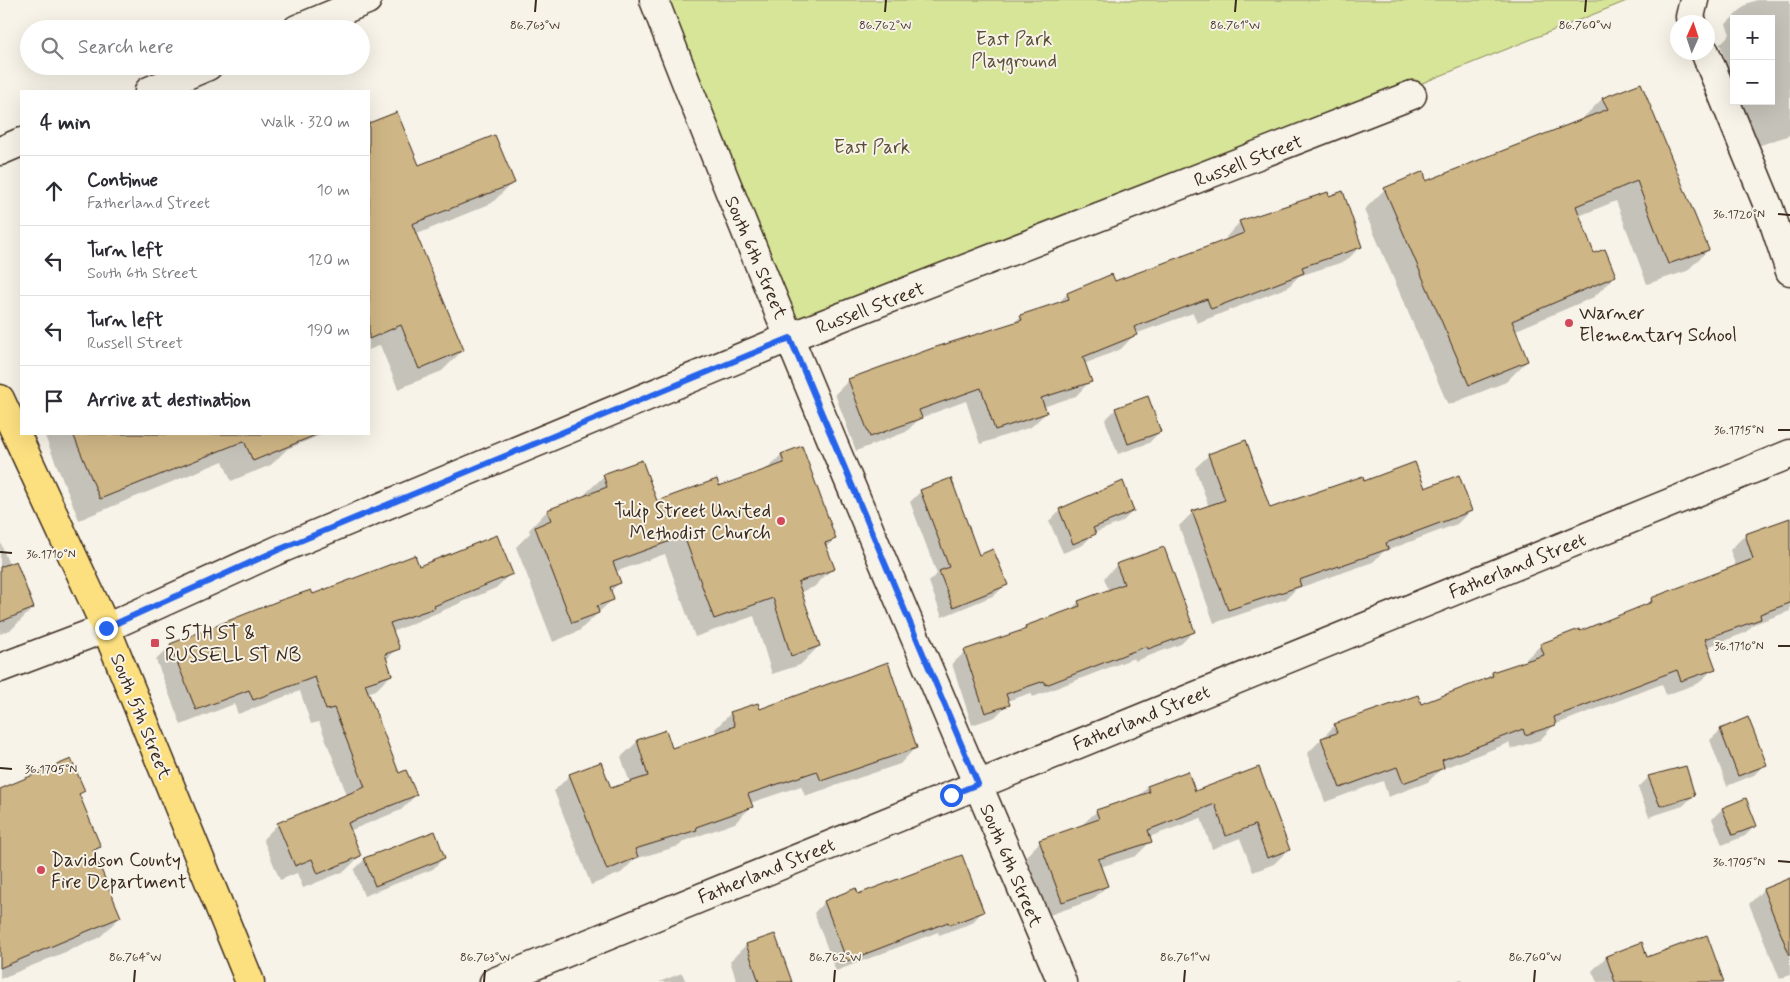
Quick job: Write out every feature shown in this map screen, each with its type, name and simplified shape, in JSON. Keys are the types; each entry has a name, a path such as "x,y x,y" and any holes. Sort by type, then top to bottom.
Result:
{"main road":[{"name":"South 5th Street","path":"0,399 106,628 250,982"}],"street":[{"path":"319,20 367,0"},
{"name":"South 6th Street","path":"654,0 702,124 790,338 1062,982"},
{"path":"1690,15 1694,0"},
{"path":"1707,60 1769,208 1790,272"},
{"path":"151,90 187,75"},
{"name":"Russell Street","path":"0,668 106,628 278,550 790,338 1412,95"},
{"path":"0,151 20,142"},
{"name":"Fatherland Street","path":"494,982 1790,454"}],"green space":[{"name":"East Park","path":"656,0 1629,0 790,337"}],"building":[{"path":"1641,83 1709,250 1668,264 1637,181 1576,206 1594,253 1605,249 1616,276 1512,321 1528,361 1469,385 1384,188 1424,171 1426,181 1608,109 1602,98"},
{"path":"397,112 419,165 495,135 515,183 412,224 464,350 419,369 401,325 370,339 370,123"},
{"path":"1343,191 1362,247 1302,267 1304,273 1211,309 1207,299 1134,327 1137,335 1083,357 1092,382 1041,398 1047,413 995,430 981,388 919,410 922,418 870,437 848,379 933,348 1022,320 1020,315 1069,299 1067,293 1112,274 1115,281 1244,233 1239,221 1328,192 1329,196"},
{"path":"1148,396 1161,432 1128,444 1115,408"},
{"path":"73,435 316,435 253,461 244,441 100,499"},
{"path":"1246,440 1270,508 1363,476 1364,481 1415,462 1425,488 1459,475 1472,511 1386,543 1388,549 1299,580 1301,586 1228,610 1192,511 1225,500 1208,454"},
{"path":"802,446 836,539 825,543 835,569 798,582 820,646 791,656 773,598 714,619 684,536 613,562 621,583 610,587 614,600 597,606 599,613 572,623 535,527 551,520 547,510 607,487 603,474 642,460 657,501 717,479 719,486 784,463 781,454"},
{"path":"951,478 979,555 993,549 1008,585 953,607 939,571 949,567 920,490"},
{"path":"1123,481 1134,511 1093,528 1096,534 1073,544 1059,509"},
{"path":"1790,518 1790,603 1760,614 1761,619 1705,639 1716,669 1681,681 1677,670 1554,717 1556,725 1525,735 1523,729 1442,760 1444,768 1403,783 1397,767 1340,788 1321,738 1337,733 1334,724 1418,695 1421,704 1493,676 1492,672 1544,655 1540,644 1579,629 1580,631 1652,602 1651,598 1753,559 1745,534"},
{"path":"497,535 513,574 434,606 435,608 390,623 400,649 385,654 392,675 365,684 399,773 406,770 417,795 348,823 361,856 318,874 312,859 295,866 277,823 365,787 334,708 326,710 315,677 253,700 249,690 196,710 170,644 278,601 311,590 313,594 415,555 419,566"},
{"path":"1164,547 1195,632 1148,649 1147,646 1046,685 1044,681 1006,694 1010,705 985,713 964,650 1026,629 1025,626 1080,606 1078,601 1124,584 1116,564"},
{"path":"16,561 34,608 0,622 0,567"},
{"path":"888,662 917,748 821,781 817,771 748,794 753,807 696,827 697,830 635,849 638,857 607,870 569,774 601,762 611,788 648,776 637,740 666,730 672,748 735,726 730,712 758,703 760,709"},
{"path":"1748,717 1767,765 1738,776 1720,729"},
{"name":"Davidson County Fire Department","path":"71,759 85,791 79,794 101,847 93,850 121,917 0,968 0,789"},
{"path":"1686,766 1695,796 1660,806 1648,776"},
{"path":"1259,767 1290,850 1267,858 1255,825 1226,836 1215,804 1148,830 1152,842 1098,859 1108,886 1062,902 1039,840 1099,819 1096,810 1150,792 1147,786 1188,771 1195,791"},
{"path":"1746,798 1757,826 1733,835 1722,808"},
{"path":"435,831 445,858 375,886 364,858"},
{"path":"962,855 984,912 950,925 948,922 847,961 824,901 856,888 858,894"},
{"path":"1790,878 1790,954 1789,954 1763,889"},
{"path":"775,934 792,982 759,982 746,944"},
{"path":"1707,935 1724,982 1615,982 1606,956 1642,942 1647,957"}],"place":[{"name":"Warner Elementary School","path":"1569,323"},
{"name":"Tulip Street United Methodist Church","path":"781,521"},
{"name":"S 5TH ST & RUSSELL ST NB","path":"155,643"},
{"name":"Davidson County Fire Department","path":"41,870"}],"route":[{"path":"106,628 278,550 790,338 978,784 951,795"}],"park label":[{"name":"East Park Playground","path":"1014,49"}]}
